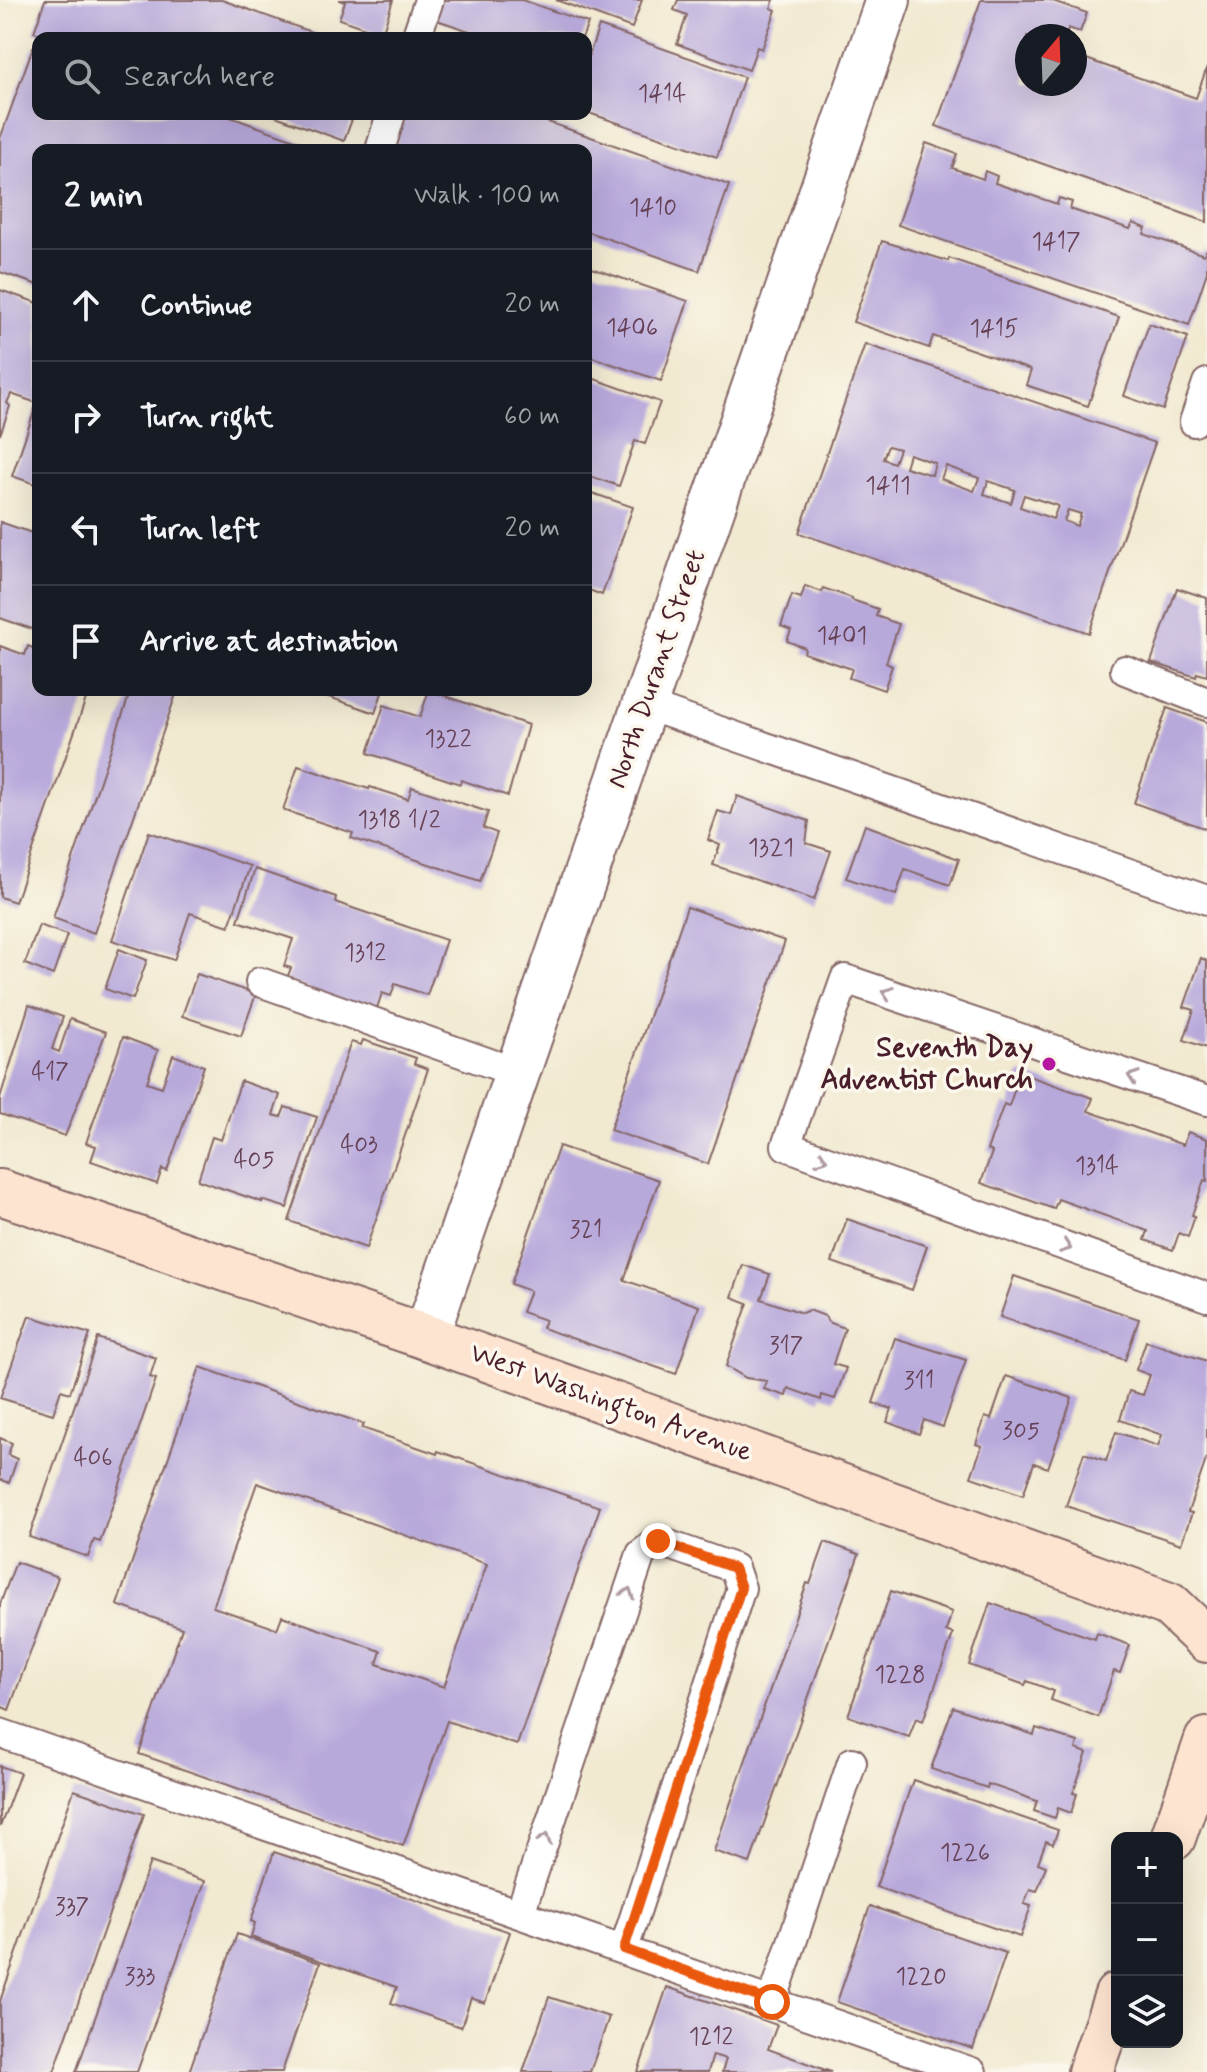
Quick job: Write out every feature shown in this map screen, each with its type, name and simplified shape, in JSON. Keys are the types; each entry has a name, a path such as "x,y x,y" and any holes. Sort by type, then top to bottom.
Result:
{"street":[{"name":"North Durant Street","path":"426,1337 888,0"},
{"name":"West Washington Avenue","path":"0,1192 426,1337 1169,1604 1207,1640"},
{"path":"1175,1832 1207,1740"},
{"path":"1090,2072 1111,2012"}],"lane":[{"path":"418,32 429,0"},
{"path":"382,144 389,120"},
{"path":"1194,422 1207,383"},
{"path":"1125,670 1207,702"},
{"path":"645,705 1207,900"},
{"path":"1207,1101 845,979 786,1146 1207,1297"},
{"path":"260,982 518,1073"},
{"path":"520,1913 641,1554 658,1541 734,1568 741,1588 624,1949"},
{"path":"0,1733 972,2072"},
{"path":"772,2002 852,1762"}],"building":[{"path":"45,0 222,0 311,32 34,32"},
{"path":"339,0 393,0 383,32 339,19 345,2"},
{"path":"440,0 522,0 588,23 584,32 472,32 434,19"},
{"path":"556,0 642,0 632,28"},
{"path":"678,0 774,0 771,8 776,10 762,49 757,47 749,70 677,44 687,15 674,10"},
{"path":"981,0 1050,0 1087,13 1083,24 1015,24 1015,96 1087,96 1087,59 1196,98 1207,67 1207,222 936,126"},
{"path":"599,26 744,77 717,157 592,114 592,46"},
{"path":"32,50 32,120 239,120 306,144 32,144 32,283 0,272 0,139"},
{"path":"286,120 352,120 344,141"},
{"path":"404,120 542,120 729,185 699,271 592,233 592,144 395,144"},
{"path":"926,143 957,154 952,168 983,179 985,171 997,176 995,183 1057,204 1059,198 1072,202 1070,209 1130,229 1133,223 1146,228 1144,234 1204,255 1207,249 1207,272 1189,325 898,225"},
{"path":"882,241 948,261 949,258 1119,317 1088,406 1026,385 1031,370 933,336 929,348 853,322"},
{"path":"592,268 688,301 661,381 592,357"},
{"path":"0,290 32,301 32,401 11,394 0,435"},
{"path":"1149,324 1188,337 1163,410 1124,396"},
{"path":"865,344 1155,443 1089,633 799,533","holes":["888,446 899,449 894,463 883,459","909,454 935,463 932,475 905,467","946,466 979,478 974,491 941,479","988,481 1015,490 1011,503 984,494","1024,495 1058,506 1053,519 1020,507","1068,510 1081,514 1077,526 1064,521"]},
{"path":"592,378 660,402 645,444 635,441 619,486 592,477"},
{"path":"32,418 32,483 12,476"},
{"path":"592,493 633,507 602,595 592,591"},
{"path":"0,522 32,533 32,629 0,618"},
{"path":"805,586 822,592 823,588 852,598 878,609 876,616 899,624 886,663 892,666 884,690 849,678 852,669 804,653 805,648 787,641 791,630 781,626 792,595 801,598"},
{"path":"1177,588 1207,598 1207,676 1197,673 1196,677 1151,662"},
{"path":"0,646 25,655 28,646 32,648 32,696 87,696 15,902 0,897"},
{"path":"129,696 175,696 94,933 53,918"},
{"path":"326,696 381,696 375,713"},
{"path":"427,696 446,696 528,725 508,796 461,780 460,784 368,753 384,705 420,717"},
{"path":"1167,708 1207,722 1207,829 1134,803"},
{"path":"298,766 408,799 412,787 488,812 483,828 497,833 480,881 351,838 353,833 283,810"},
{"path":"737,796 809,821 806,843 831,851 814,900 713,865 720,845 708,840 718,811 731,815"},
{"path":"865,825 959,859 950,885 905,869 896,895 846,878"},
{"path":"149,832 250,866 229,926 190,913 174,960 112,940"},
{"path":"255,869 336,897 335,902 446,940 427,995 395,984 391,996 382,993 375,1014 286,981 291,968 284,966 293,939 238,921"},
{"path":"687,907 785,941 708,1164 610,1130"},
{"path":"39,925 67,935 53,975 25,964"},
{"path":"119,949 147,960 133,999 105,989"},
{"path":"1201,958 1207,961 1207,1048 1184,1040 1194,1010 1184,1007"},
{"path":"197,974 256,994 241,1036 182,1016"},
{"path":"29,1005 63,1017 52,1049 59,1052 70,1019 106,1032 65,1136 0,1114 0,1098"},
{"path":"123,1037 158,1050 147,1082 162,1087 173,1055 204,1066 167,1171 162,1169 157,1184 91,1161 96,1146 86,1143"},
{"path":"363,1040 416,1058 414,1064 428,1069 366,1248 289,1221 351,1042 361,1045"},
{"path":"1020,1073 1093,1098 1088,1111 1183,1145 1188,1132 1207,1139 1207,1181 1204,1180 1192,1215 1195,1216 1188,1237 1179,1233 1173,1250 1145,1240 1148,1231 1058,1199 1054,1209 981,1183 992,1152 987,1150 1004,1104 1009,1106"},
{"path":"241,1081 280,1095 273,1115 281,1117 285,1107 317,1117 287,1208 198,1180 212,1137 221,1140"},
{"path":"559,1146 659,1180 624,1280 699,1306 676,1374 542,1328 545,1320 522,1312 530,1291 511,1284"},
{"path":"847,1219 927,1246 912,1290 832,1262"},
{"path":"743,1265 770,1274 761,1299 802,1313 809,1310 845,1328 833,1364 846,1368 835,1399 822,1395 821,1400 788,1388 786,1396 764,1389 767,1381 746,1378 726,1366 748,1303 732,1297"},
{"path":"1014,1276 1139,1319 1125,1360 1000,1317"},
{"path":"29,1316 90,1334 70,1393 61,1390 53,1414 0,1398"},
{"path":"98,1338 156,1358 150,1377 156,1379 100,1542 94,1540 88,1557 29,1537"},
{"path":"895,1338 966,1360 943,1427 924,1420 919,1434 887,1422 892,1409 873,1403"},
{"path":"1146,1341 1207,1361 1207,1457 1188,1512 1192,1513 1181,1544 1066,1506 1084,1453 1106,1461 1116,1432 1158,1446 1162,1435 1120,1420 1129,1391 1143,1395 1150,1375 1136,1370"},
{"path":"200,1367 364,1424 362,1428 600,1507 517,1745 447,1721 403,1846 139,1754 182,1628 117,1605","holes":["257,1483 487,1564 444,1687 377,1664 381,1651 282,1616 277,1629 213,1607"]},
{"path":"1006,1376 1072,1398 1048,1468 1034,1463 1023,1495 971,1477 982,1446 976,1444 985,1417 991,1419"},
{"path":"0,1438 12,1443 8,1455 17,1459 9,1483 0,1479"},
{"path":"825,1542 859,1554 750,1863 714,1851 807,1583 810,1584"},
{"path":"16,1562 58,1577 9,1710 0,1706 0,1604"},
{"path":"891,1591 952,1612 946,1631 953,1634 923,1721 916,1718 909,1737 848,1716"},
{"path":"990,1603 1095,1639 1097,1633 1130,1645 1120,1673 1114,1671 1098,1717 1051,1700 1054,1691 1027,1681 1025,1685 969,1665"},
{"path":"953,1707 1034,1735 1036,1728 1078,1742 1076,1749 1087,1753 1073,1793 1077,1794 1071,1813 1058,1808 1055,1818 1034,1811 1037,1801 931,1769"},
{"path":"0,1766 20,1773 0,1827"},
{"path":"913,1780 1058,1830 1053,1844 1046,1841 1038,1863 1046,1866 1037,1891 1030,1889 1024,1904 1031,1906 1020,1937 876,1887"},
{"path":"74,1790 144,1814 54,2072 0,2072 0,2001"},
{"path":"274,1852 510,1932 485,2003 471,1998 461,2027 391,2003 397,1987 251,1937 255,1923 251,1921"},
{"path":"150,1862 205,1881 137,2072 76,2072"},
{"path":"870,1906 1006,1953 973,2049 837,2002"},
{"path":"237,1934 320,1963 282,2072 189,2072"},
{"path":"667,1987 777,2025 768,2049 831,2072 722,2072 726,2059 713,2055 708,2072 638,2072"},
{"path":"549,1997 609,2017 590,2072 523,2072"}],"place":[{"name":"Seventh Day Adventist Church","path":"1049,1064"}],"route":[{"path":"658,1541 734,1568 741,1588 624,1949 772,2002"}]}
